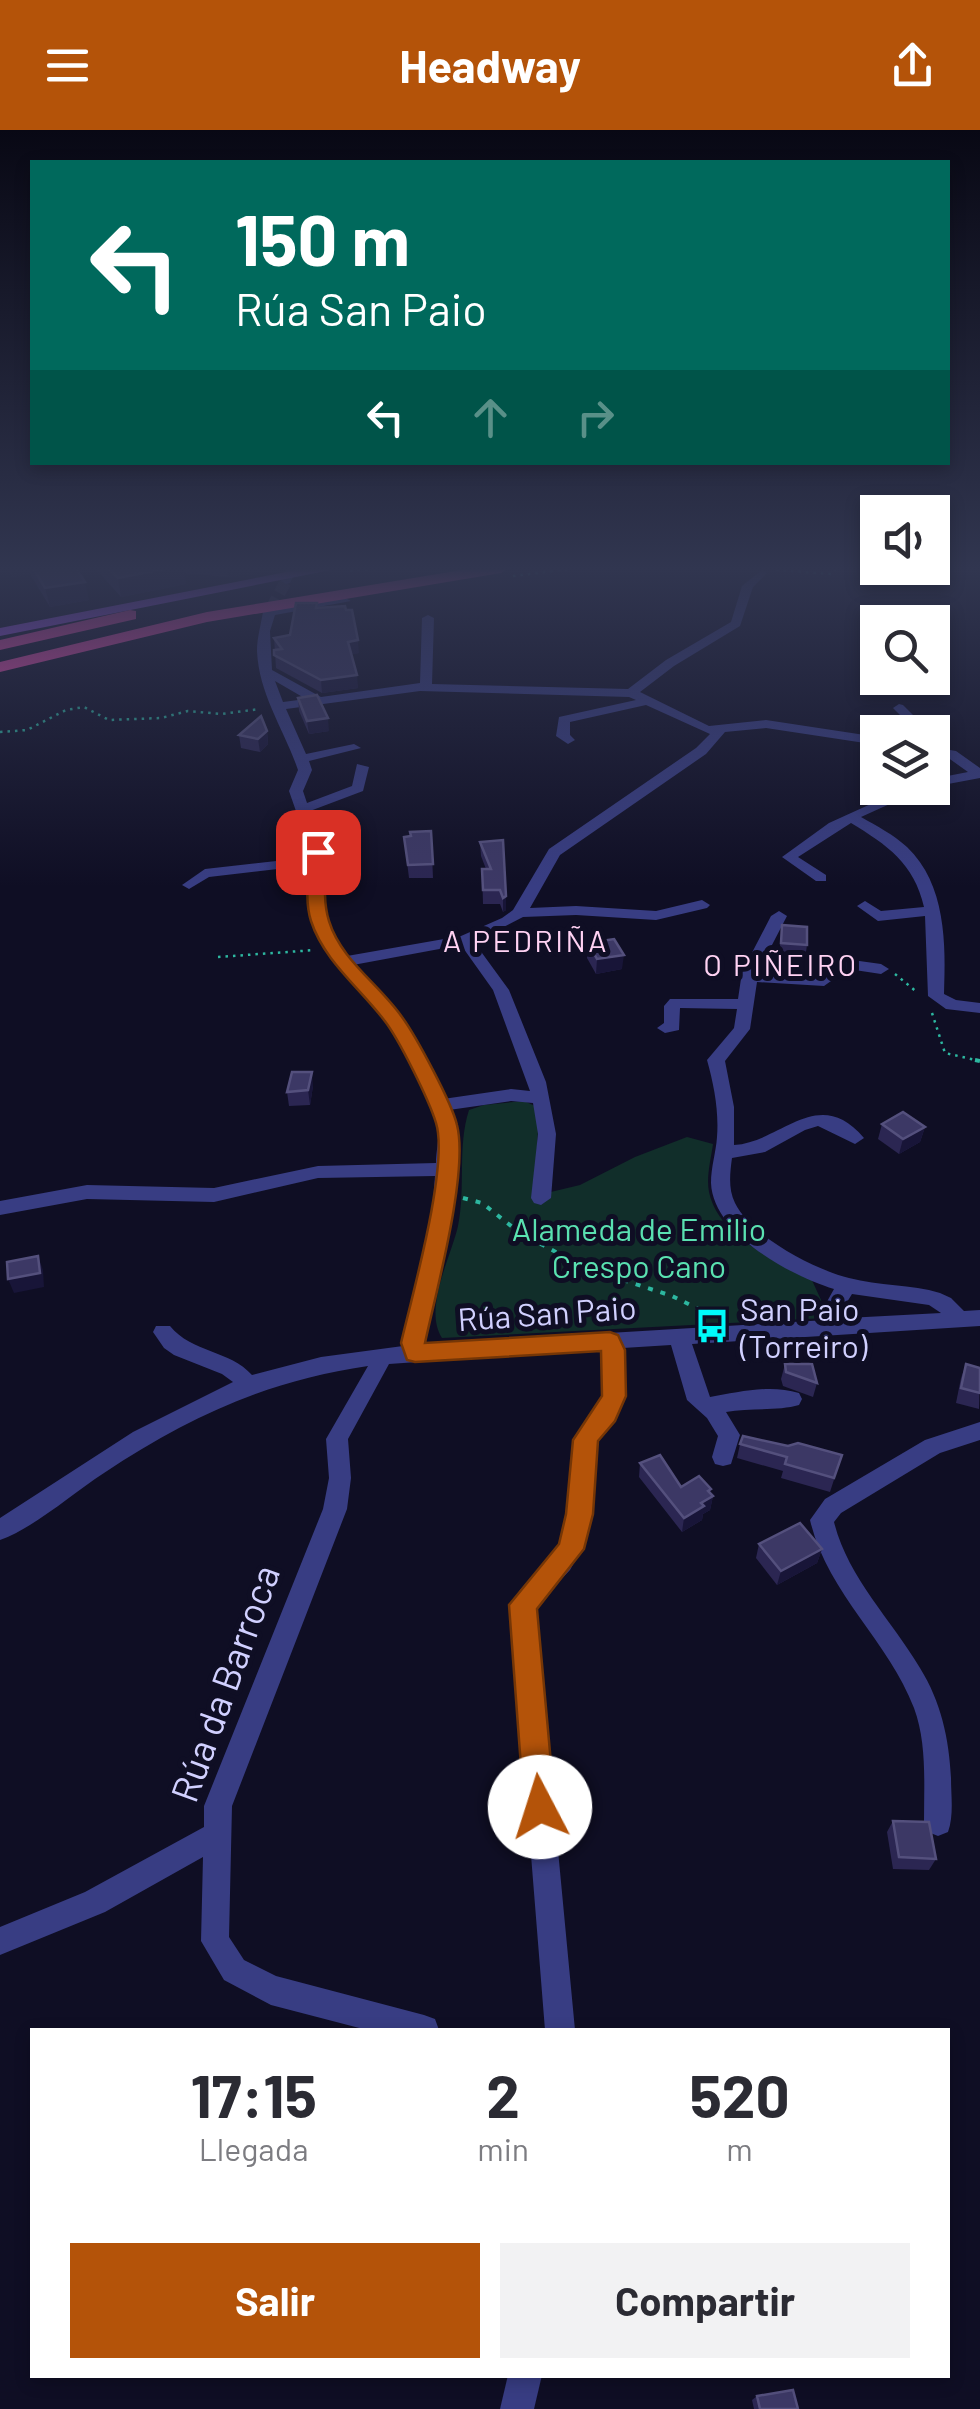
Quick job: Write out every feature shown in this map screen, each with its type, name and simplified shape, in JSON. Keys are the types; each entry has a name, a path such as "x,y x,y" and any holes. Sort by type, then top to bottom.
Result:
{"street":[{"path":"266,674 276,707 305,770 296,786 320,860 316,901 320,924 338,955 395,1020 441,1105 447,1124 447,1169 413,1343 415,1353"},
{"path":"273,674 317,700"},
{"path":"426,674 426,687"},
{"path":"631,692 655,674"},
{"path":"276,707 426,687 631,692 692,725 719,731 766,724 860,738"},
{"path":"568,740 563,736 564,720 649,700"},
{"path":"898,708 906,715"},
{"path":"519,914 554,852 702,751 719,731"},
{"path":"301,759 354,748"},
{"path":"950,750 980,753"},
{"path":"950,756 980,774"},
{"path":"301,810 358,788 362,767"},
{"path":"950,780 980,774"},
{"path":"822,878 788,857 808,841 881,805"},
{"path":"853,818 908,856 932,911 939,952 936,996 952,1005 980,1008"},
{"path":"189,884 206,873 320,860"},
{"path":"338,955 465,940 519,914 583,911 621,918 655,918 702,905"},
{"path":"865,906 878,916 932,911"},
{"name":"Rúa San Paio","path":"779,916 760,949 750,978 742,1029 716,1060 727,1115 723,1199 740,1225 770,1248 847,1285 933,1298 970,1319"},
{"path":"465,940 501,990 537,1082 545,1114 541,1198"},
{"path":"750,978 770,976 816,982 824,981 844,964 881,969"},
{"path":"665,1028 675,1022 672,1006 676,1003 747,1004"},
{"path":"441,1105 511,1094 538,1098"},
{"path":"724,1152 761,1147 804,1121 838,1124 855,1138"},
{"path":"0,1208 87,1192 200,1196 318,1172 447,1169"},
{"path":"839,1327 834,1307 847,1285"},
{"name":"Rúa San Paio","path":"0,1530 133,1444 212,1400 323,1364 415,1353 970,1319"},
{"path":"163,1332 176,1348 238,1373 248,1386"},
{"path":"679,1336 698,1400 709,1406 734,1444"},
{"path":"560,2028 523,1605 571,1549 580,1514 586,1440 614,1396 615,1364 610,1341"},
{"name":"Rúa da Barroca","path":"378,1356 379,1365 337,1439 340,1478 334,1509 218,1806 215,1940 234,1970 271,1990 416,2028"},
{"path":"709,1406 758,1398 791,1399"},
{"path":"938,1822 934,1743 924,1699 824,1542 822,1520 833,1506 933,1446 980,1431"},
{"path":"0,1942 95,1902 216,1834"},
{"path":"517,2409 524,2378"}],"path":[{"path":"0,732 27,730 66,710 84,707 109,720 276,707"},
{"path":"218,957 338,955"},
{"path":"881,969 896,975 926,1001"},
{"path":"930,1008 944,1053 980,1061"},
{"path":"463,1198 482,1203 520,1233 586,1268 672,1296 716,1318"}],"green space":[{"name":"Alameda de Emilio Crespo Cano","path":"524,1101 535,1106 539,1114 534,1196 580,1185 635,1157 687,1137 713,1144 709,1192 724,1222 749,1244 810,1276 828,1315 442,1338 437,1326 437,1298 458,1226 463,1138 469,1110"}],"building":[{"path":"310,674 357,675 321,680"},
{"path":"317,695 328,718 307,721 298,698"},
{"path":"261,716 267,731 258,739 239,735"},
{"path":"431,831 433,864 408,865 404,837 411,836 410,832"},
{"path":"503,840 503,898 500,890 483,890 482,869 491,869 480,842"},
{"path":"782,925 807,927 807,945 781,943"},
{"path":"614,939 624,955 597,959 588,943"},
{"path":"292,1072 312,1072 308,1090 287,1092"},
{"path":"903,1112 925,1127 903,1139 882,1124"},
{"path":"38,1256 40,1273 8,1279 7,1262"},
{"path":"785,1364 812,1364 817,1383 786,1372"},
{"path":"966,1364 980,1368 980,1393 961,1388"},
{"path":"743,1436 788,1446 798,1443 842,1455 834,1478 785,1464 787,1457 740,1444"},
{"path":"660,1455 681,1487 699,1476 711,1489 708,1491 713,1496 701,1503 704,1506 684,1518 640,1463"},
{"path":"800,1523 822,1549 781,1571 759,1544"},
{"path":"893,1821 929,1822 936,1859 899,1857"},
{"path":"793,2390 798,2409 760,2409 757,2396"}],"place":[{"name":"San Paio (Torreiro)","path":"712,1326"}],"district":[{"name":"A PEDRIÑA","path":"526,940"},
{"name":"O PIÑEIRO","path":"781,964"}],"route":[{"path":"318,852 316,901 320,924 342,962 395,1020 441,1105 447,1124 449,1145 442,1214 413,1343 415,1353 610,1341 613,1350 614,1396 586,1440 581,1461 580,1514 571,1549 523,1605 540,1807"}]}
